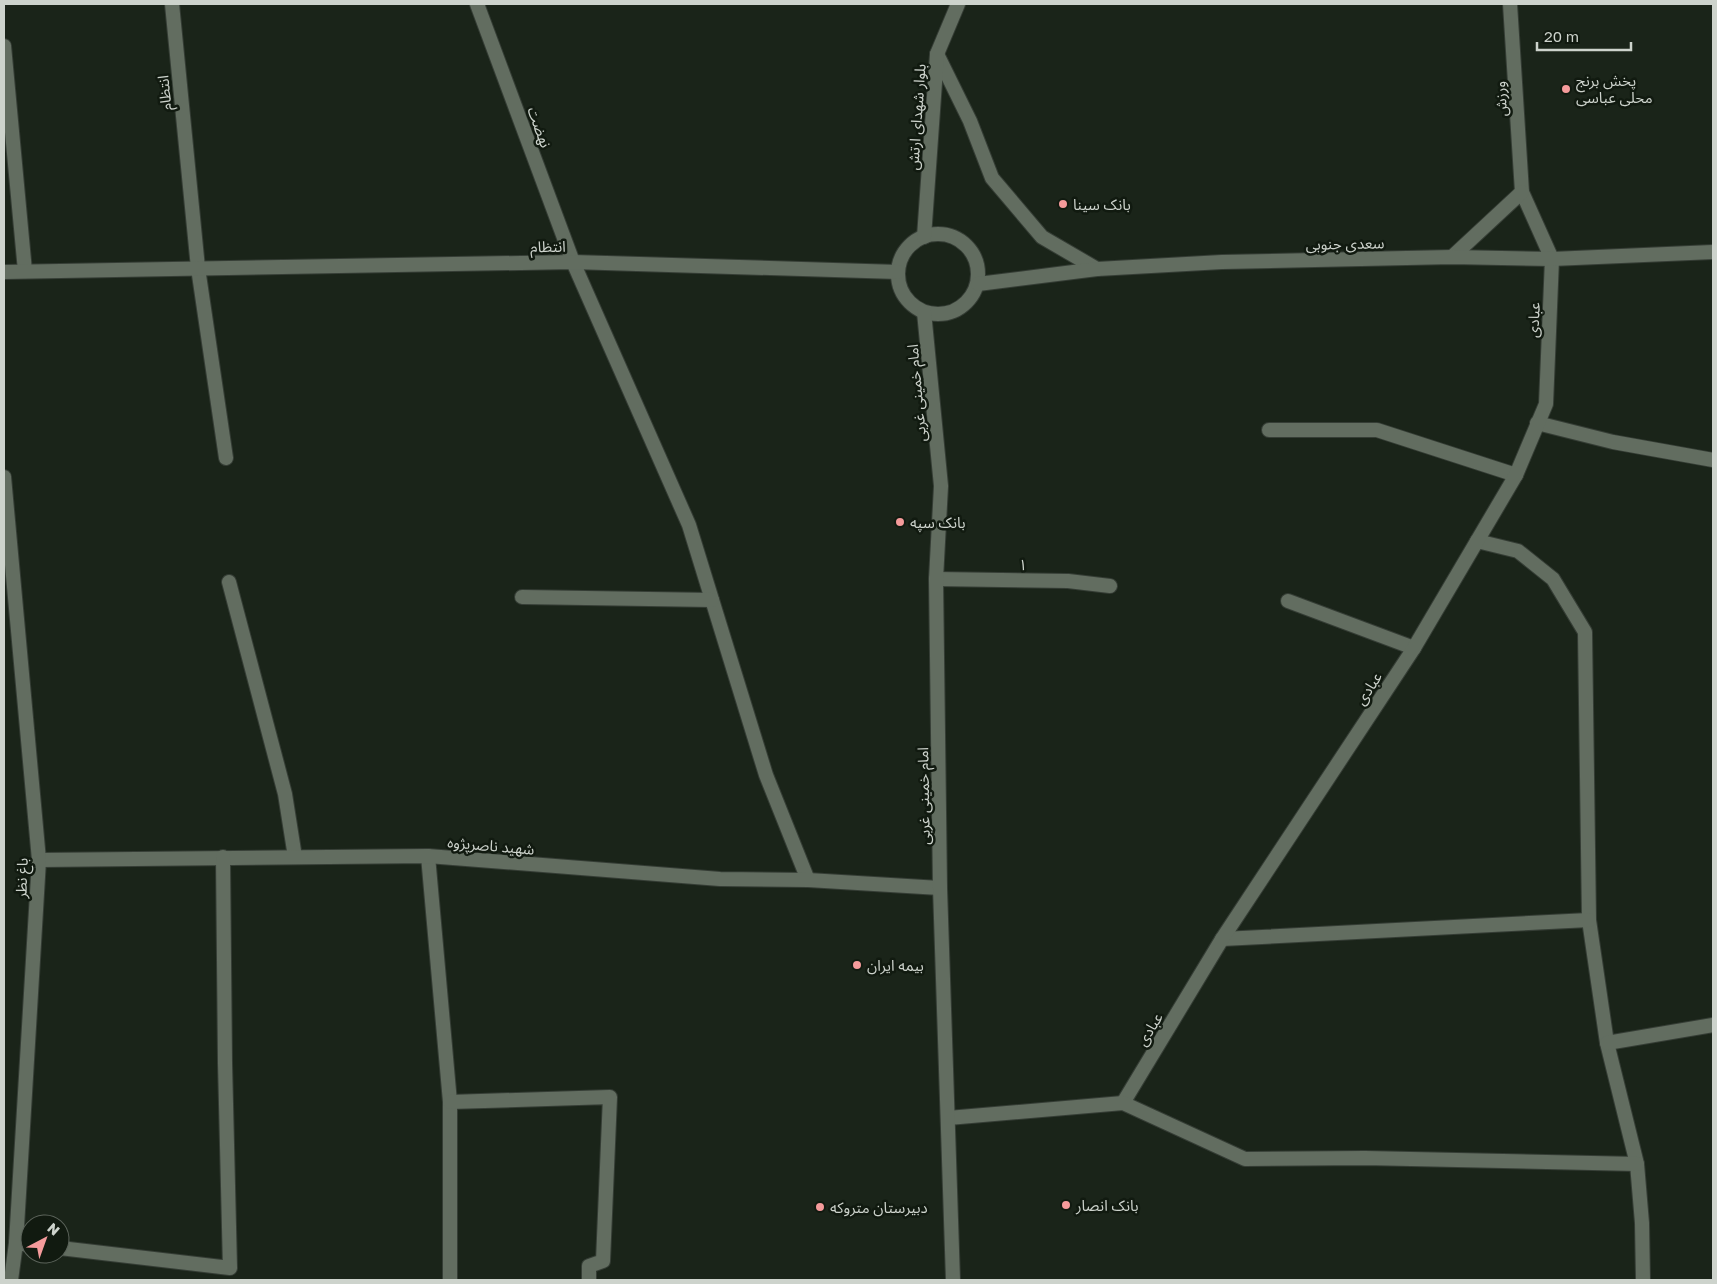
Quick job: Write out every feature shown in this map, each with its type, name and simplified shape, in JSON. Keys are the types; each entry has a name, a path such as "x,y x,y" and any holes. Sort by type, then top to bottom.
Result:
{"street":[{"name":"انتظام","path":"172,4 198,268"},
{"name":"نهضت","path":"477,4 573,262 689,525 766,775 808,880"},
{"name":"بلوار شهدای ارتش","path":"924,236 937,54 958,4"},
{"name":"ورزش","path":"1510,4 1522,192 1552,259"},
{"path":"4,46 25,271"},
{"path":"937,54 970,121 992,178 1042,237 1097,269"},
{"path":"1452,257 1522,192"},
{"path":"938,234 952,236 965,244 974,256 978,270 978,284 973,295 957,310 947,314 924,312 913,306 904,296 899,284 899,262 903,254 915,240 924,236 938,234"},
{"name":"سعدی جنوبی","path":"978,284 1097,269 1222,262 1452,257 1552,259 1713,252"},
{"name":"عبادی","path":"1123,1103 1222,940 1414,648 1516,475 1546,404 1552,259"},
{"name":"انتظام","path":"4,272 573,262 898,272"},
{"path":"198,268 226,458"},
{"name":"امام خمینی غربی","path":"924,312 941,486 936,579 940,888 953,1280"},
{"path":"1537,423 1613,442 1713,460"},
{"path":"1269,430 1377,430 1516,475"},
{"name":"باغ نظر","path":"4,477 39,860 24,1214"},
{"path":"1477,541 1518,551 1553,579 1585,632 1589,920 1607,1043 1637,1164 1642,1223 1642,1280"},
{"name":"۱","path":"936,579 1068,581 1110,586"},
{"path":"229,582 285,794 295,856"},
{"path":"522,597 712,600"},
{"path":"1288,601 1414,648"},
{"path":"428,856 450,1102 450,1280"},
{"name":"شهید ناصرپژوه","path":"39,860 428,856 720,879 808,880 940,888"},
{"path":"70,1249 230,1268 223,857"},
{"path":"1222,940 1589,920"},
{"path":"1607,1043 1713,1025"},
{"path":"450,1102 610,1097 603,1261 589,1266 589,1280"},
{"path":"948,1118 1123,1103 1245,1159 1375,1158 1637,1164"},
{"name":"باغ نظر","path":"11,1280 20,1253"}],"place":[{"name":"پخش برنج محلی عباسی","path":"1566,89"},
{"name":"بانک سینا","path":"1063,204"},
{"name":"بانک سپه","path":"900,522"},
{"name":"بیمه ایران","path":"857,965"},
{"name":"بانک انصار","path":"1066,1205"},
{"name":"دبیرستان متروکه","path":"820,1207"}]}
